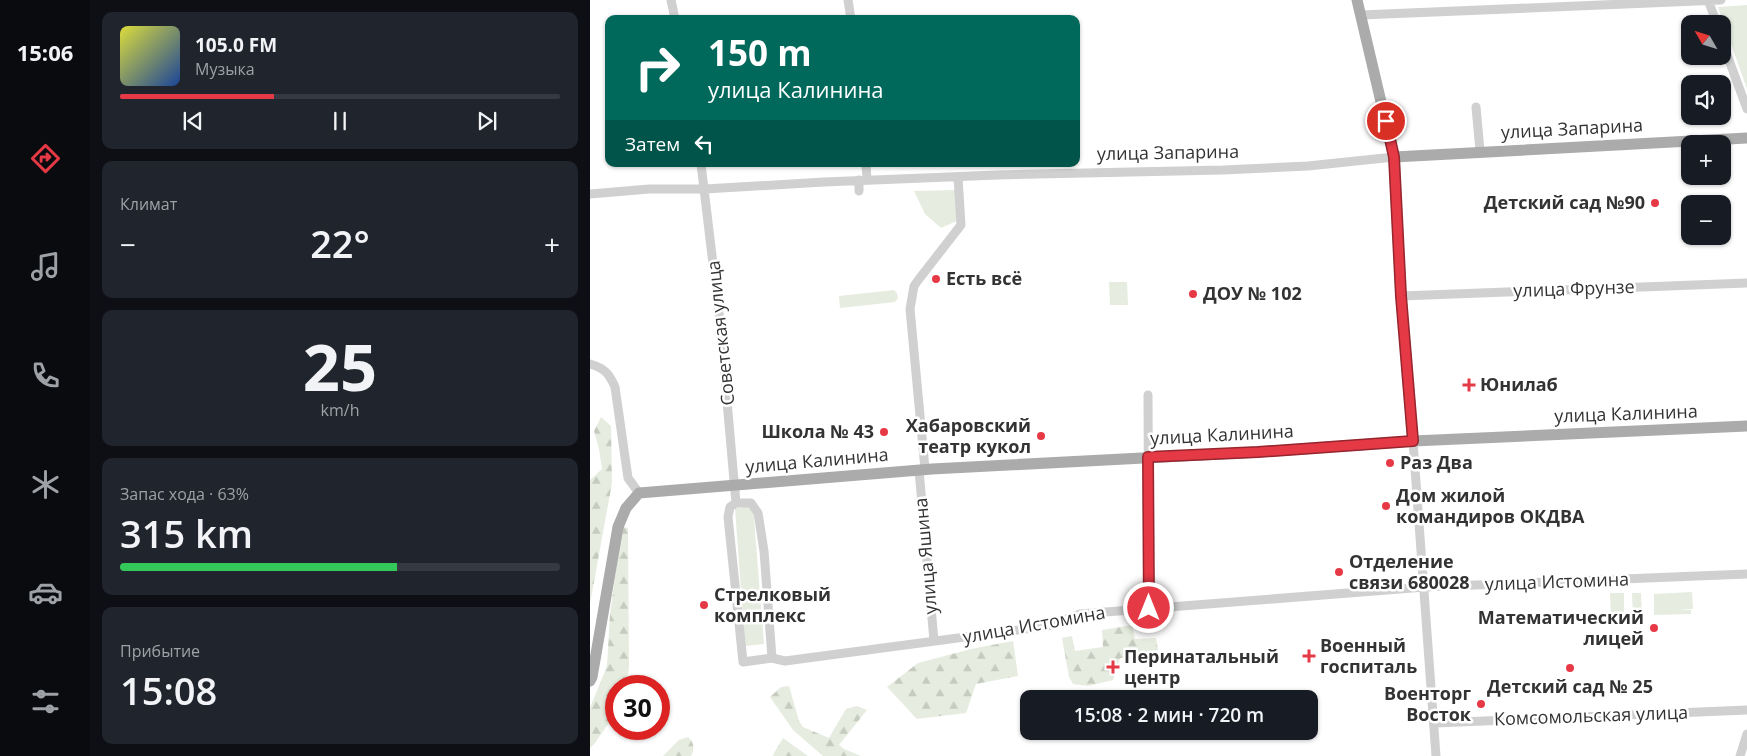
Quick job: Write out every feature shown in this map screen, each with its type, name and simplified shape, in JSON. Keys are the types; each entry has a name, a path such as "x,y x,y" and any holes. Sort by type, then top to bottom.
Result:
{"main road":[{"path":"1357,0 1394,157 1401,296 1413,441"},
{"name":"улица Запарина","path":"1394,157 1747,138"},
{"name":"улица Калинина","path":"639,493 922,470 1258,452 1413,441 1747,426"},
{"path":"590,680 618,527 626,508 639,493"}],"street":[{"path":"671,0 674,15"},
{"path":"848,0 850,15"},
{"path":"1708,0 1713,15"},
{"path":"1361,15 1721,0"},
{"path":"1731,65 1747,109"},
{"path":"1476,107 1480,151"},
{"name":"улица Запарина","path":"590,194 648,189 705,189 863,180 1089,172 1233,170 1308,166 1394,157"},
{"name":"Советская улица","path":"701,167 720,322 735,486 736,503 730,507 728,517 743,662"},
{"path":"859,191 865,167"},
{"name":"улица Яшина","path":"934,641 910,310 914,286 961,225 958,177"},
{"name":"улица Фрунзе","path":"1401,296 1747,283"},
{"path":"590,364 601,367 609,374 615,387 628,478 639,493"},
{"path":"1148,396 1149,608"},
{"path":"1413,441 1436,756"},
{"path":"736,503 751,503 758,513 764,551 772,658"},
{"name":"улица Истомина","path":"743,662 772,658 785,661 1048,626 1080,614 1425,587 1747,574"},
{"name":"Комсомольская улица","path":"1435,723 1747,710"},
{"path":"1740,756 1747,734"}],"green space":[{"path":"1747,5 1747,89 1731,44 1731,15 1721,15 1718,7"},
{"path":"957,190 959,220 941,228 925,214 914,191"},
{"path":"1109,282 1127,282 1128,305 1110,305"},
{"path":"894,290 898,298 895,302 840,308 839,296"},
{"path":"601,417 611,426 612,483 590,604 590,480 602,469 594,431"},
{"path":"753,506 764,644 745,646 735,508"},
{"path":"622,527 628,528 628,675 605,675 605,728 590,748 590,708 607,666 610,614"},
{"path":"1692,592 1693,609 1678,610 1691,610 1691,614 1654,615 1654,594"},
{"path":"1610,593 1624,593 1624,616 1611,617"},
{"path":"1632,593 1641,593 1642,615 1633,615"},
{"path":"1132,625 1135,639 1156,638 1158,650 1143,658 1120,658 1113,680 1088,686 1073,684 1069,677 1062,638 1072,636 1075,651 1103,647 1102,630"},
{"path":"1013,641 1018,676 976,684 966,713 917,719 887,687 918,663 971,649"},
{"path":"789,686 799,721 803,727 829,738 846,709 857,706 867,710 839,745 861,756 823,756 793,730 770,697 781,687"},
{"path":"688,737 692,741 693,746 691,756 663,756 679,740"},
{"path":"783,738 808,756 773,756"}],"place":[{"name":"Детский сад №90","path":"1655,203"},
{"name":"Есть всё","path":"936,279"},
{"name":"ДОУ № 102","path":"1193,294"},
{"name":"Юнилаб","path":"1469,385"},
{"name":"Школа № 43","path":"884,432"},
{"name":"Хабаровский театр кукол","path":"1041,436"},
{"name":"Раз Два","path":"1390,463"},
{"name":"Дом жилой командиров ОКДВА","path":"1386,506"},
{"name":"Отделение связи 680028","path":"1339,572"},
{"name":"Стрелковый комплекс","path":"704,605"},
{"name":"Математический лицей","path":"1654,628"},
{"name":"Военный госпиталь","path":"1309,656"},
{"name":"Перинатальный центр","path":"1113,667"},
{"name":"Детский сад № 25","path":"1570,668"},
{"name":"Военторг Восток","path":"1481,704"}],"route":[{"path":"1149,608 1150,532 1148,457 1258,452 1413,441 1401,296 1394,157 1386,121"}]}
